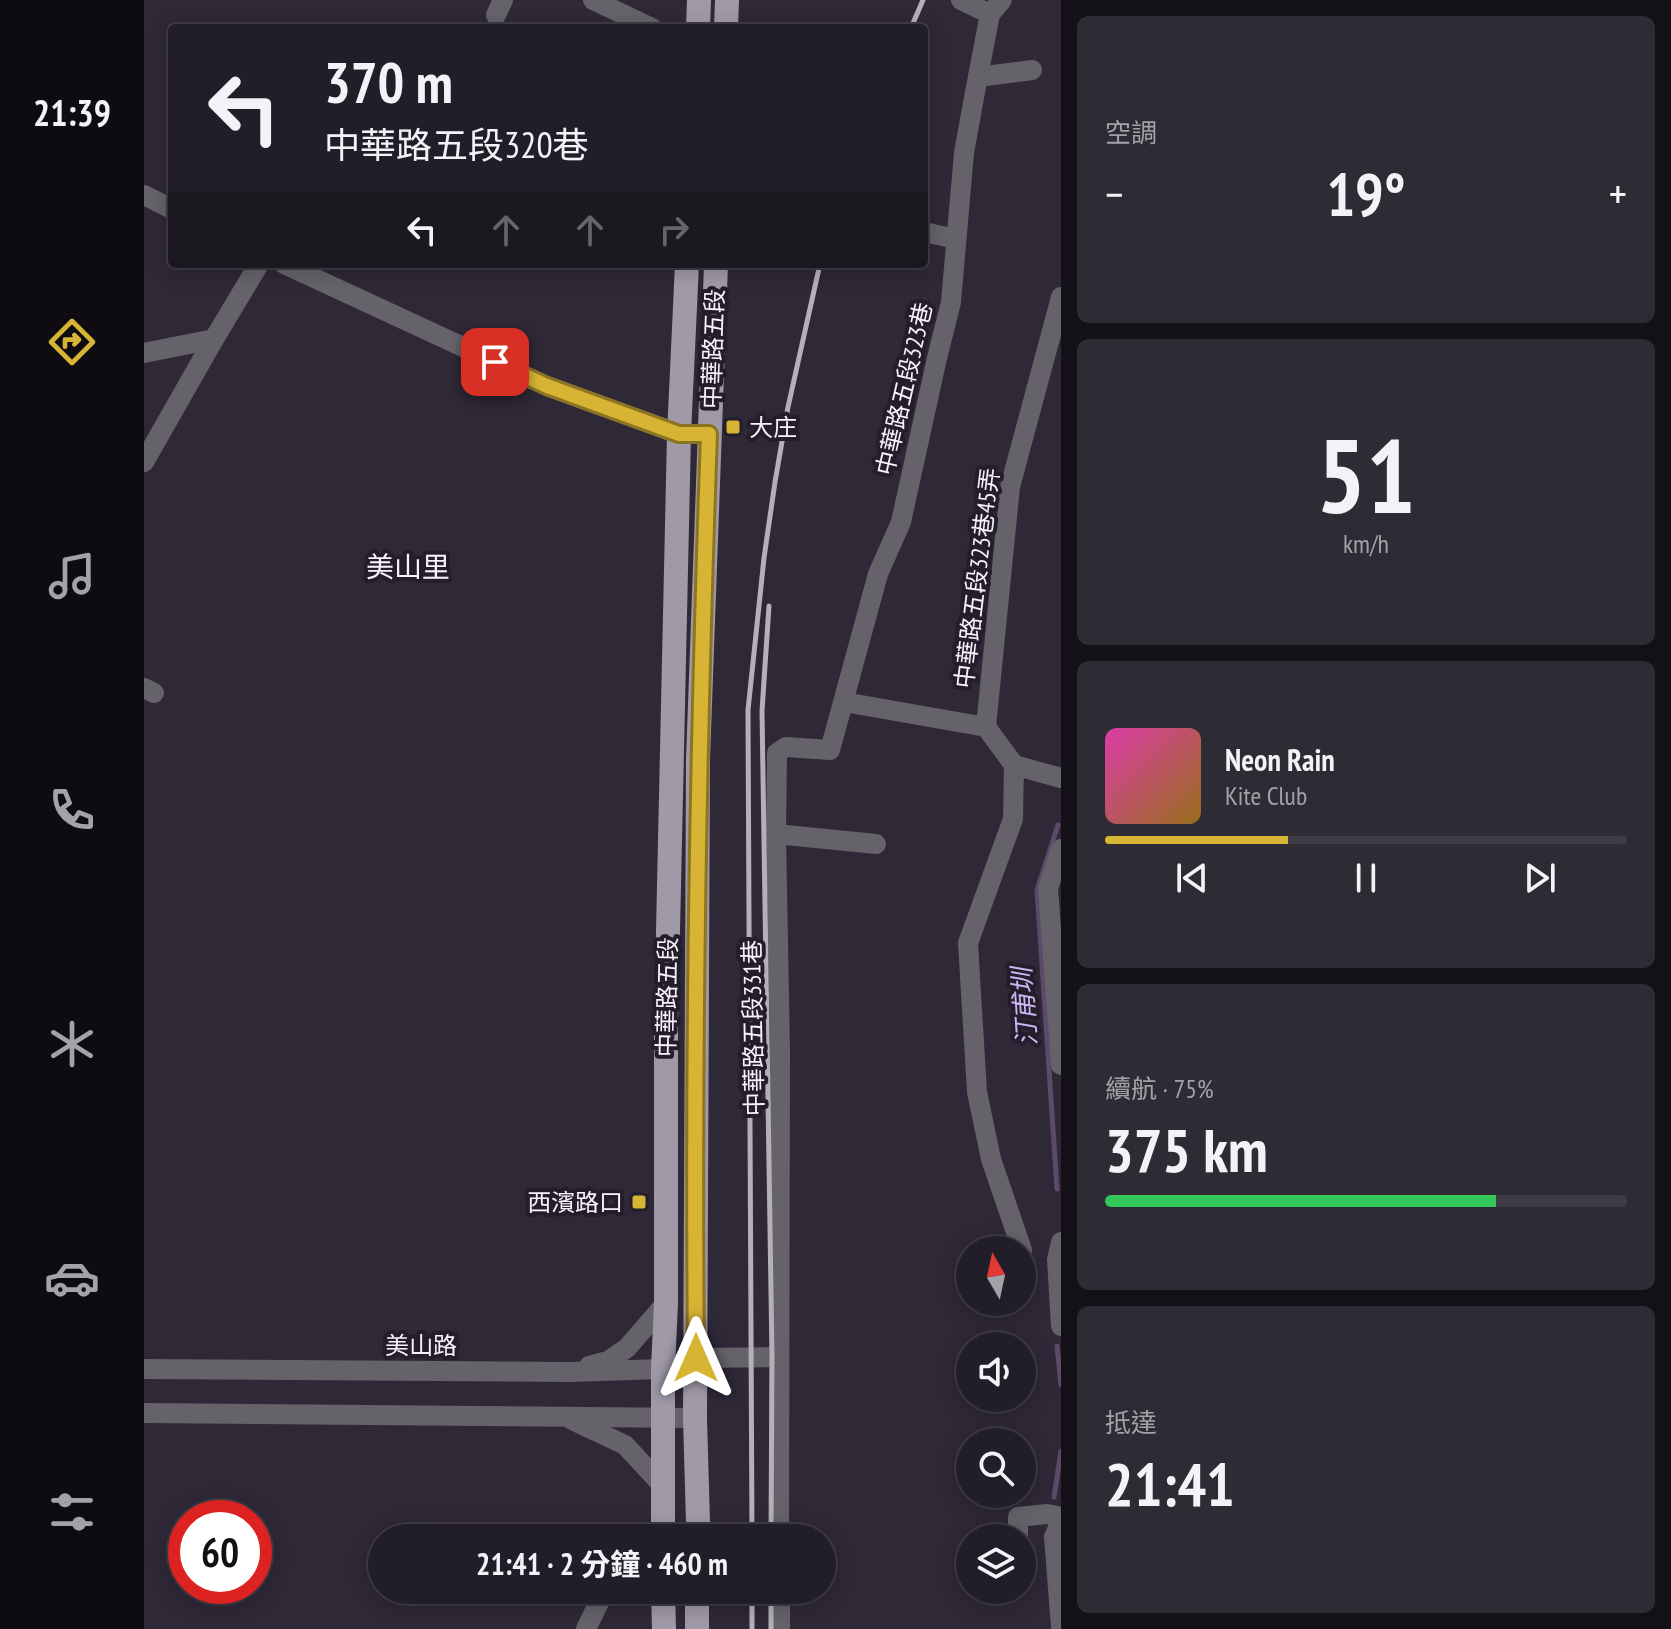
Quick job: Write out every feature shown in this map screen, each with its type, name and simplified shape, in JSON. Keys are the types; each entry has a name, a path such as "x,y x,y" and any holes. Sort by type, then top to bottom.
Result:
{"main road":[{"path":"698,24 699,0"},
{"path":"726,24 727,0"},
{"name":"中華路五段","path":"662,1524 666,1021 679,434 687,268"},
{"name":"中華路五段","path":"698,1524 695,1418 698,759 716,268"},
{"path":"663,1604 664,1629"},
{"path":"697,1604 697,1629"}],"street":[{"path":"593,0 644,24"},
{"name":"中華路五段323巷","path":"830,750 878,574 901,522 951,302 964,153 978,77 996,7 961,0"},
{"path":"978,77 1032,70"},
{"path":"144,195 168,207"},
{"path":"928,233 956,239"},
{"path":"144,462 257,268"},
{"path":"293,268 547,386 679,434 709,434"},
{"name":"中華路五段323巷45弄","path":"986,727 1010,487 1061,297"},
{"path":"144,353 214,339"},
{"path":"844,702 986,727 1014,765 1013,819 968,943 977,1092 991,1159 1017,1236"},
{"name":"中華路五段331巷","path":"779,1524 777,753 786,747 830,750"},
{"path":"1014,765 1061,778"},
{"path":"776,834 876,844"},
{"path":"1061,849 1048,888 1061,1065"},
{"path":"666,1021 696,1020"},
{"path":"1036,1256 1059,1251 1061,1326"},
{"path":"570,1372 608,1361 627,1348 666,1303"},
{"path":"696,1358 779,1357"},
{"name":"美山路","path":"144,1369 570,1372 663,1369 696,1358"},
{"path":"144,1413 695,1418"},
{"path":"565,1417 625,1445 663,1486"},
{"path":"1018,1524 1018,1517 1047,1514 1061,1519 1054,1537 1061,1627"},
{"path":"586,1629 598,1604"},
{"path":"780,1604 780,1629"}],"waterway":[{"name":"汀甫圳","path":"1057,1189 1037,890 1058,825"},
{"name":"汀甫圳","path":"1057,1346 1061,1385"},
{"name":"汀甫圳","path":"1054,1497 1061,1451"}],"railway":[{"path":"913,24 923,0"},
{"path":"752,1524 748,710 775,482 788,407 819,268"},
{"path":"769,606 762,711 772,1357 771,1524"},
{"path":"752,1604 752,1629"},
{"path":"771,1604 771,1629"}],"place":[{"name":"大庄","path":"733,427"},
{"name":"西濱路口","path":"639,1202"}],"district":[{"name":"美山里","path":"408,566"}],"route":[{"path":"495,362 547,386 679,434 709,434 698,759 696,1358"}]}
